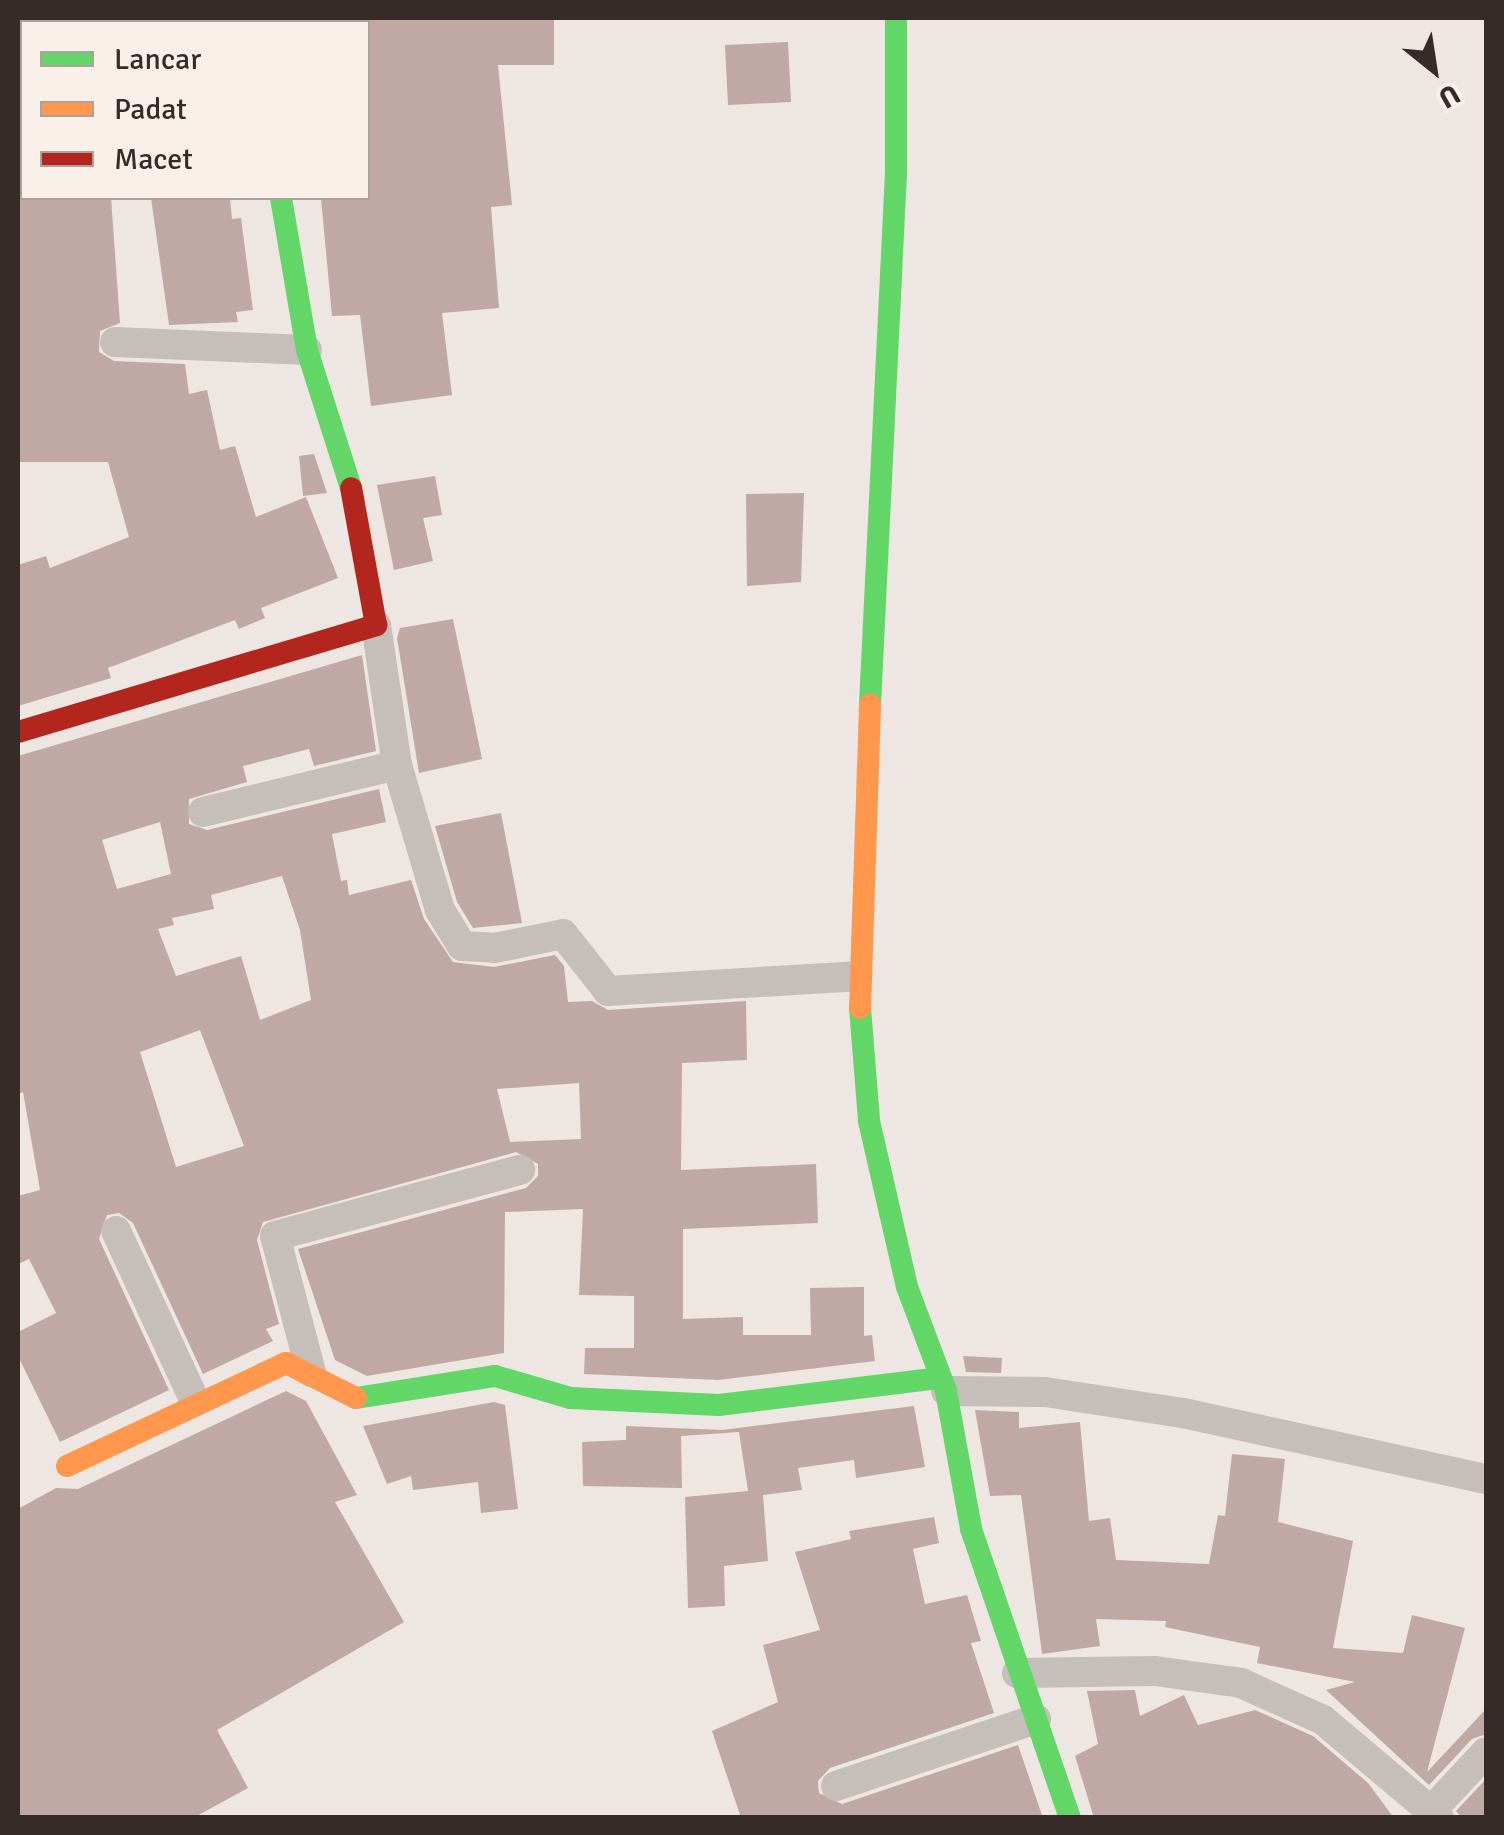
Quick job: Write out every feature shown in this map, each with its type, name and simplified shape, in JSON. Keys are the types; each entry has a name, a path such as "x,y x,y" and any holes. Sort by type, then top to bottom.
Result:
{"street":[{"path":"896,18 896,173 857,976 869,1121 908,1287 943,1384 971,1529 1017,1673 1070,1818"},
{"path":"282,200 307,350 353,493 397,765 449,935 462,946 495,948 563,934 608,991 857,976"},
{"path":"115,342 307,350"},
{"path":"18,732 376,625"},
{"path":"204,812 397,765"},
{"path":"311,1372 275,1236 520,1170"},
{"path":"116,1231 196,1400"},
{"path":"67,1466 196,1400 286,1363 311,1372 347,1399 362,1402 495,1376 570,1398 719,1405 943,1384 1045,1392 1183,1413 1486,1479"},
{"path":"1017,1673 1155,1671 1241,1683 1323,1720 1435,1814 1486,1752"},
{"path":"836,1786 1036,1720"}],"building":[{"path":"554,18 554,65 498,65 512,205 491,207 499,308 442,313 452,395 371,406 360,315 332,316 321,200 370,200 368,20"},
{"path":"788,42 791,102 728,105 725,45"},
{"path":"18,198 111,200 120,323 100,331 99,352 114,361 185,364 189,394 207,390 220,450 235,446 256,517 306,497 338,578 261,608 265,618 239,629 235,620 108,668 111,678 18,706 18,565 46,556 50,568 129,537 108,462 19,462"},
{"path":"151,200 230,200 232,219 241,218 253,310 236,312 238,322 169,325"},
{"path":"314,454 327,493 303,496 299,456"},
{"path":"435,476 442,515 423,518 433,561 394,570 377,485"},
{"path":"804,493 801,582 747,586 746,494"},
{"path":"453,619 482,759 419,773 397,638 400,628"},
{"path":"362,655 376,751 314,766 309,749 243,766 247,782 189,799 189,824 207,830 379,789 386,822 332,834 341,881 347,880 349,895 411,880 424,919 453,962 494,967 555,955 564,966 568,1002 592,1001 608,1010 746,1001 747,1060 682,1063 681,1170 816,1164 818,1223 683,1229 683,1319 743,1317 743,1335 811,1335 810,1288 864,1287 864,1336 872,1335 875,1361 718,1380 584,1374 585,1348 634,1348 634,1296 579,1295 583,1209 505,1212 504,1353 367,1376 335,1360 298,1249 526,1188 538,1176 538,1164 516,1152 263,1222 257,1240 279,1324 266,1329 273,1341 203,1374 133,1223 119,1213 107,1215 99,1239 169,1390 60,1442 18,1356 18,1332 56,1313 29,1259 18,1264 18,1196 40,1190 23,1092 18,1094 18,756","holes":["160,822 171,874 117,889 102,840","282,876 300,930 311,1000 260,1020 241,956 176,976 158,929 174,925 172,918 214,909 211,895","200,1030 244,1146 176,1167 140,1052","579,1083 581,1139 510,1142 497,1089"]},
{"path":"501,813 522,923 473,928 457,902 435,826"},
{"path":"963,1356 1002,1358 1001,1373 966,1372"},
{"path":"286,1391 306,1401 357,1495 335,1502 404,1622 217,1730 248,1788 193,1818 18,1818 18,1509 56,1488 78,1489"},
{"path":"494,1402 505,1405 518,1509 481,1513 478,1482 413,1490 411,1476 387,1484 363,1426"},
{"path":"914,1406 925,1467 856,1478 854,1460 798,1468 802,1490 763,1495 768,1561 724,1566 725,1606 688,1608 685,1497 748,1491 739,1432 681,1436 682,1488 583,1486 582,1442 626,1440 626,1426 722,1430"},
{"path":"975,1410 1019,1412 1019,1428 1080,1422 1089,1521 1110,1518 1116,1560 1209,1564 1218,1515 1225,1516 1232,1454 1285,1459 1278,1522 1353,1541 1333,1648 1403,1653 1412,1615 1465,1628 1427,1772 1486,1709 1486,1734 1472,1739 1429,1785 1326,1690 1355,1682 1257,1663 1260,1647 1165,1627 1166,1621 1096,1619 1100,1646 1042,1654 1021,1495 990,1496"},
{"path":"934,1517 939,1543 913,1549 925,1604 967,1595 981,1641 971,1643 994,1713 830,1768 818,1781 819,1793 842,1804 1018,1745 1043,1818 741,1818 712,1731 778,1702 763,1645 820,1630 795,1552 851,1539 849,1531"},
{"path":"1135,1690 1140,1716 1184,1695 1198,1725 1255,1710 1313,1736 1368,1783 1394,1818 1094,1818 1075,1756 1098,1744 1087,1691"},
{"path":"1486,1779 1486,1818 1462,1818 1456,1811"}],"traffic: fast":[{"path":"870,704 896,173 896,18"},
{"path":"281,200 307,350 351,488"},
{"path":"860,1008 869,1121 907,1287 946,1391 971,1529 1070,1818"},
{"path":"356,1398 495,1376 570,1398 719,1405 940,1378"}],"traffic: slow":[{"path":"860,1008 870,704"},
{"path":"67,1466 286,1363 356,1398"}],"traffic: jam":[{"path":"18,732 376,625 351,488"}]}
